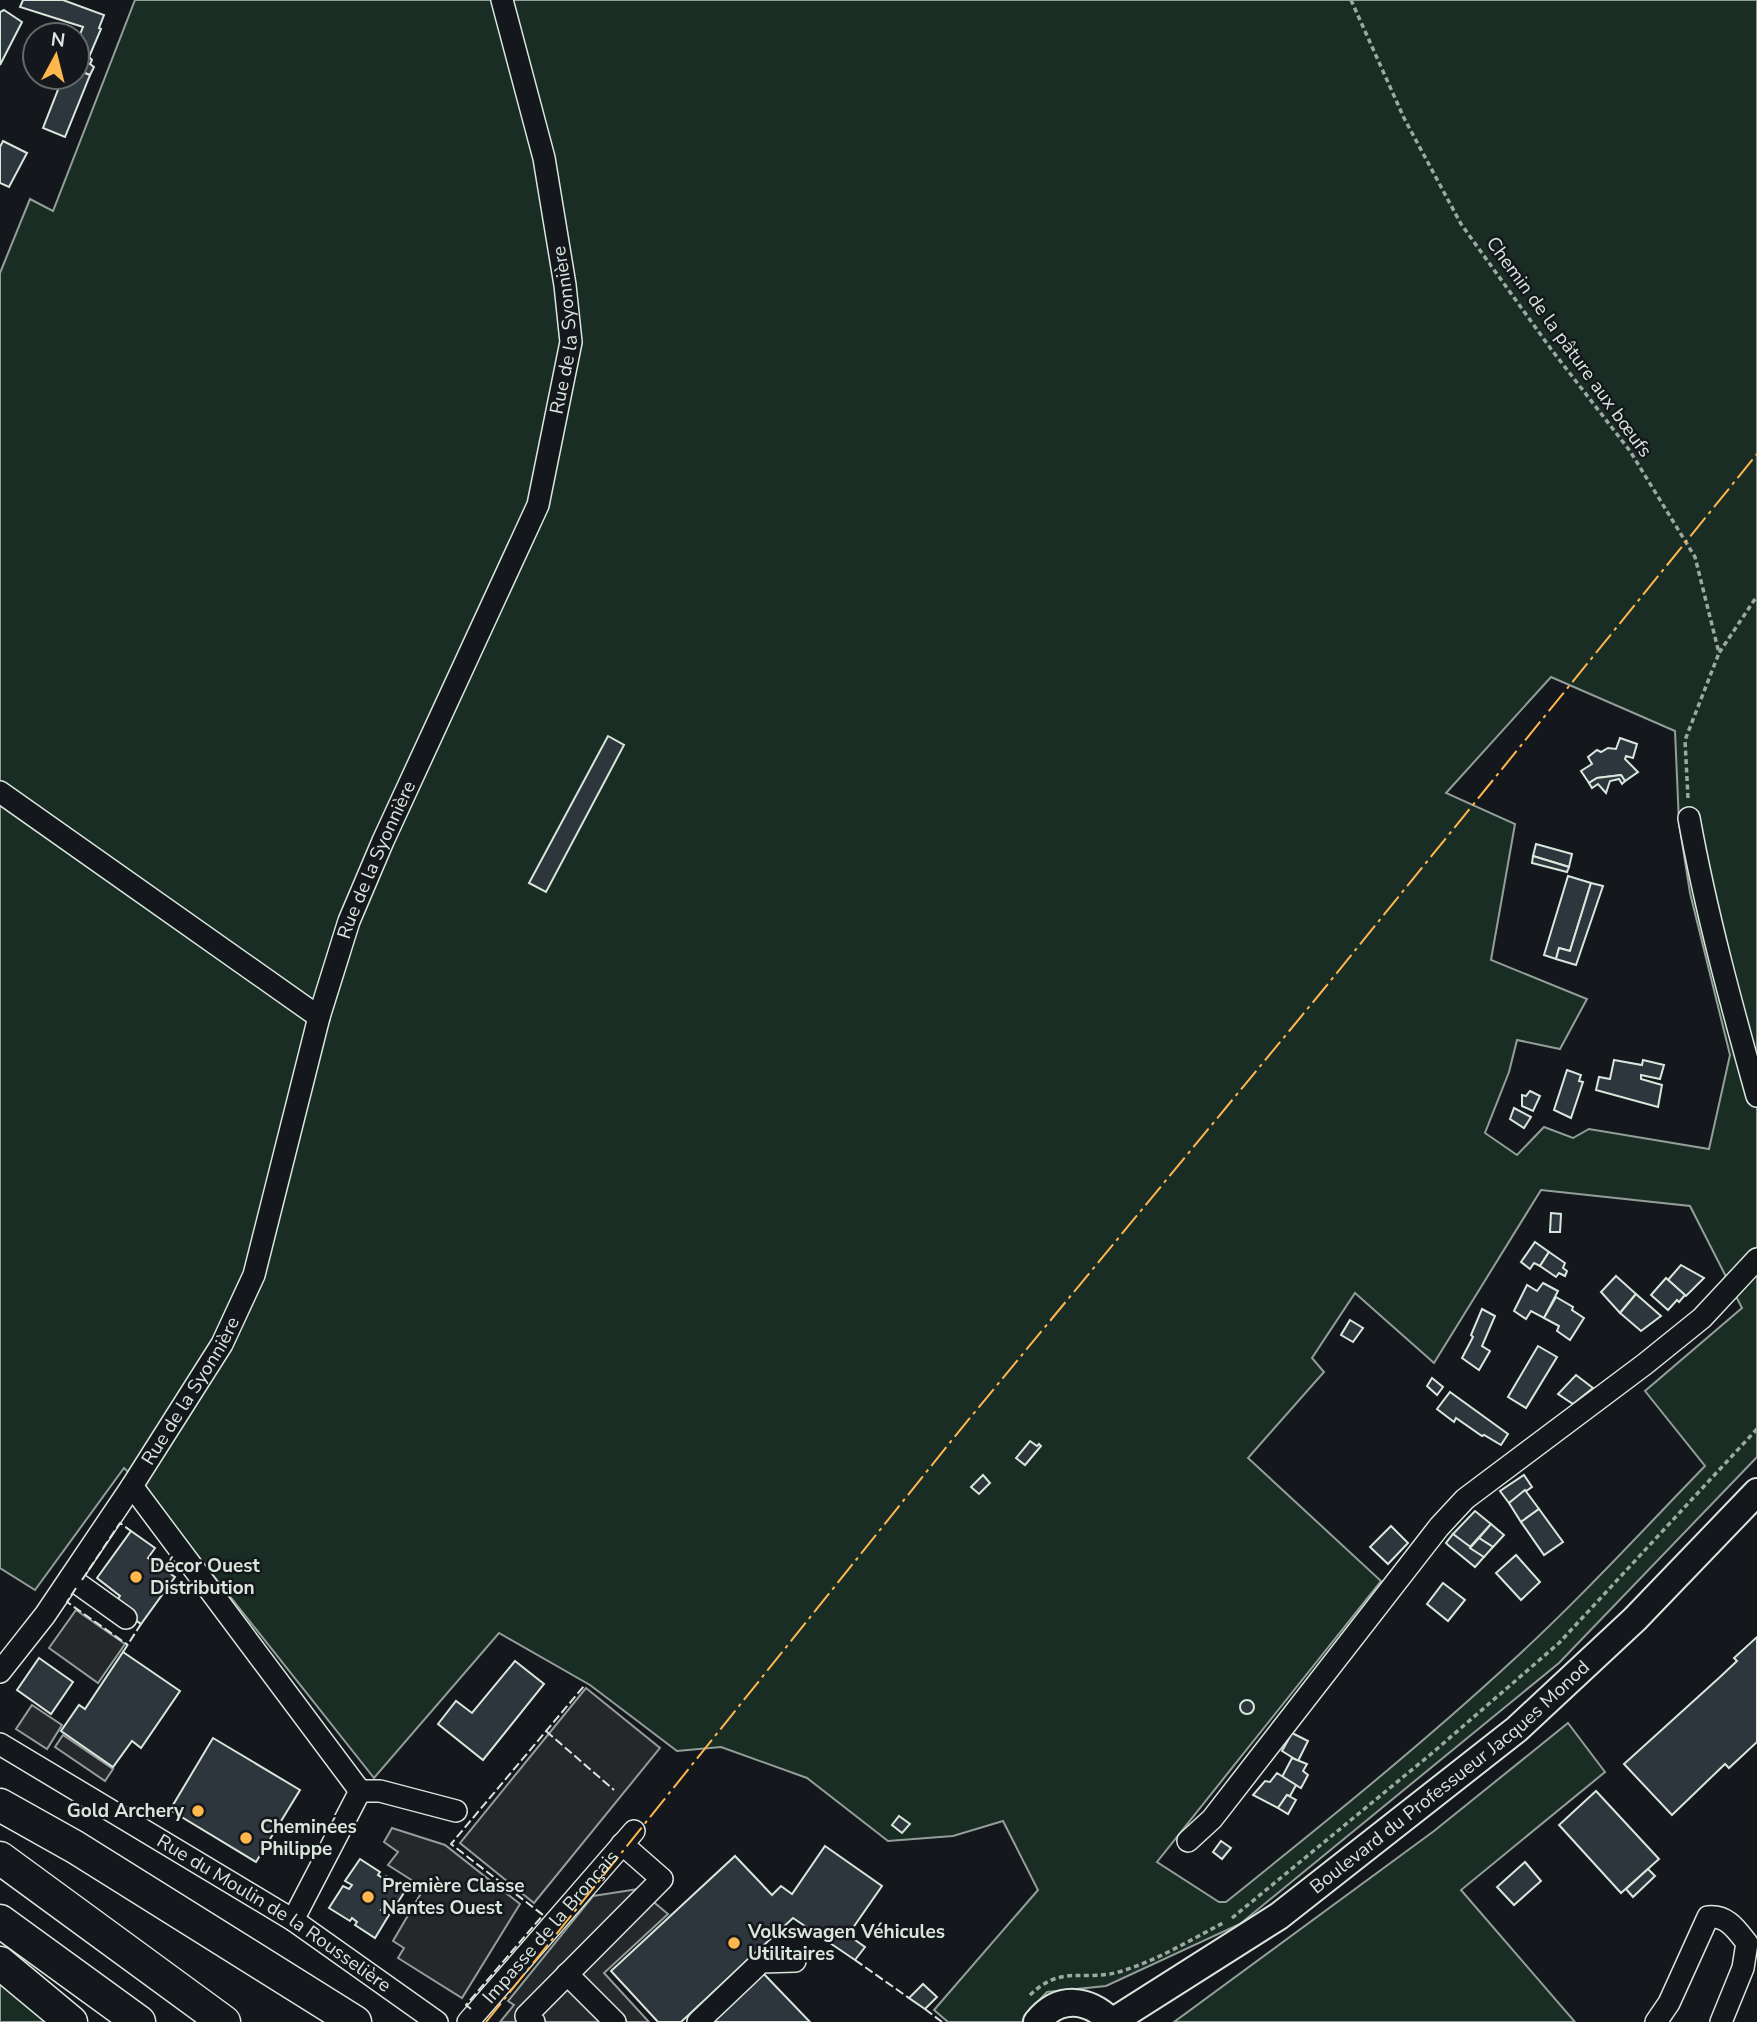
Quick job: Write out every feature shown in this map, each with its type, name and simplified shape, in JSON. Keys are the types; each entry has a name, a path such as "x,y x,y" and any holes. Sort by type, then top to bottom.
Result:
{"highway":[{"path":"0,1805 87,1854 355,2022"},
{"path":"0,1858 224,2022"},
{"path":"0,1921 139,2022"},
{"path":"0,1962 71,2022"}],"main road":[{"name":"Boulevard du Professueur Jacques Monod","path":"1112,2022 1279,1916 1517,1729 1635,1619 1757,1492"},
{"path":"1030,2012 1044,2014 1057,2005 1072,2002 1087,2004 1101,2011 1112,2022"}],"street":[{"name":"Rue de la Syonnière","path":"0,1672 45,1615 132,1486 222,1344 254,1275 319,1017 349,921 538,505 571,342 565,285 544,158 502,0"},
{"path":"0,792 319,1017"},
{"path":"1689,818 1715,941 1757,1096"},
{"path":"1188,1841 1212,1819 1431,1538 1465,1499 1702,1318 1757,1259"},
{"path":"132,1486 360,1791"},
{"path":"70,1578 126,1618"},
{"name":"Rue du Moulin de la Rousselière","path":"0,1744 293,1920 437,2022"},
{"path":"360,1791 380,1791 456,1811"},
{"path":"293,1920 360,1791"},
{"name":"Impasse de la Bronçais","path":"468,2022 628,1838 662,1879 567,1974"},
{"path":"1656,2022 1669,2003 1708,1917 1718,1916 1734,1926 1747,1943 1742,1968 1721,2022"},
{"path":"698,2022 761,1962 795,1961"},
{"path":"534,2022 526,2016 567,1974 615,2022"}],"path":[{"name":"Chemin de la pâture aux bœufs","path":"1351,0 1404,118 1461,224 1630,451 1695,556 1719,653"},
{"path":"1689,818 1685,740 1719,653 1757,596"},
{"path":"1030,2012 1048,1981 1072,1975 1100,1977 1124,1970 1230,1919 1431,1754 1559,1643 1757,1429"}],"green space":[{"path":"135,0 1757,0 1757,1457 1559,1663 1240,1924 1106,1986 1047,1992 1022,2022 948,2022 934,2010 1038,1890 1003,1821 953,1836 888,1841 807,1778 721,1747 677,1751 590,1685 499,1633 374,1778 140,1483 124,1468 35,1590 0,1568 0,273 30,199 53,211","holes":["1551,677 1675,731 1679,823 1690,893 1730,1055 1709,1149 1589,1129 1573,1138 1544,1127 1517,1155 1485,1133 1509,1072 1517,1040 1560,1049 1587,999 1491,960 1515,824 1446,793","1541,1190 1690,1206 1742,1308 1645,1391 1705,1466 1561,1615 1477,1693 1299,1843 1226,1902 1219,1902 1157,1862 1381,1581 1248,1458 1324,1372 1312,1358 1355,1293 1434,1363"]},
{"path":"1568,1723 1605,1772 1461,1890 1575,2022 1174,2022 1434,1831"},
{"path":"0,1979 48,2022 0,2022"}],"shaded area":[{"path":"76,1610 125,1644 98,1683 49,1648"},
{"path":"586,1688 660,1748 534,1903 460,1843"},
{"path":"32,1705 62,1725 47,1749 16,1729"},
{"path":"63,1735 113,1769 105,1781 55,1747"},
{"path":"392,1828 445,1845 520,1904 462,1998 398,1958 404,1948 393,1941 424,1888 388,1865 398,1852 384,1842"},
{"path":"638,1889 668,1914 604,1973 649,2022 500,2022 514,2005 508,2001 593,1896"}],"building":[{"path":"23,0 63,0 104,15 91,52 91,21 64,21 20,7"},
{"path":"4,10 21,24 0,65 0,12"},
{"path":"58,91 84,91 65,137 43,128"},
{"path":"3,141 27,153 9,187 0,183 0,147"},
{"path":"608,736 624,745 546,892 529,883"},
{"path":"1620,738 1637,744 1633,758 1626,756 1625,759 1638,772 1625,781 1621,775 1597,778 1589,783 1581,771 1592,764 1588,757 1597,750 1601,752 1608,748 1616,749"},
{"path":"1621,775 1625,781 1622,784 1619,779 1610,781 1606,793 1598,784 1592,788 1589,783 1597,778"},
{"path":"1536,844 1572,854 1569,867 1533,856"},
{"path":"1533,856 1569,867 1567,872 1532,863"},
{"path":"1568,876 1591,883 1570,951 1559,948 1556,959 1544,955"},
{"path":"1591,883 1603,886 1576,965 1556,959 1559,948 1570,951"},
{"path":"1614,1060 1642,1065 1643,1060 1664,1065 1660,1079 1641,1075 1641,1079 1662,1085 1658,1107 1596,1090 1599,1077 1610,1079"},
{"path":"1567,1070 1581,1075 1579,1081 1583,1082 1571,1118 1554,1110"},
{"path":"1530,1091 1540,1096 1533,1111 1522,1106 1522,1095 1526,1096"},
{"path":"1514,1108 1531,1117 1524,1128 1510,1119"},
{"path":"1551,1213 1561,1214 1560,1232 1550,1232"},
{"path":"1535,1242 1549,1252 1540,1266 1534,1263 1530,1269 1521,1262"},
{"path":"1549,1252 1565,1263 1565,1276 1559,1273 1556,1277 1540,1266"},
{"path":"1681,1265 1704,1278 1686,1296 1668,1280"},
{"path":"1616,1276 1636,1294 1620,1313 1601,1292"},
{"path":"1666,1278 1685,1295 1668,1310 1651,1295"},
{"path":"1543,1283 1558,1291 1544,1318 1531,1311 1526,1319 1514,1311 1527,1285 1537,1291"},
{"path":"1636,1294 1661,1316 1641,1331 1620,1313"},
{"path":"1556,1297 1573,1307 1572,1310 1584,1318 1570,1340 1557,1331 1559,1326 1544,1318"},
{"path":"1482,1309 1495,1316 1482,1346 1490,1351 1479,1370 1462,1358 1473,1337 1471,1335"},
{"path":"1350,1320 1363,1328 1353,1342 1341,1335"},
{"path":"1538,1346 1557,1357 1526,1408 1508,1397"},
{"path":"1576,1375 1593,1388 1573,1404 1558,1394"},
{"path":"1432,1378 1443,1387 1437,1395 1427,1386"},
{"path":"1450,1392 1508,1434 1501,1445 1456,1418 1454,1422 1437,1409"},
{"path":"1030,1441 1041,1446 1025,1465 1016,1458"},
{"path":"983,1475 990,1483 979,1494 971,1487"},
{"path":"1524,1475 1532,1487 1509,1503 1500,1491"},
{"path":"1525,1490 1539,1509 1521,1522 1509,1503"},
{"path":"1539,1509 1563,1542 1544,1555 1521,1522"},
{"path":"1475,1511 1491,1524 1469,1548 1453,1534"},
{"path":"1491,1524 1504,1535 1493,1547 1479,1538"},
{"path":"1391,1526 1408,1543 1388,1564 1370,1547"},
{"name":"Décor Ouest Distribution","path":"131,1531 155,1548 148,1558 175,1577 141,1624 114,1604 120,1596 97,1578"},
{"path":"1453,1534 1484,1557 1475,1567 1446,1543"},
{"path":"1479,1538 1493,1547 1484,1557 1470,1548"},
{"path":"1516,1555 1540,1582 1521,1600 1496,1573"},
{"path":"1443,1583 1465,1600 1448,1621 1427,1604"},
{"path":"1757,1637 1757,1742 1729,1768 1725,1764 1672,1815 1624,1764 1737,1661 1734,1658"},
{"path":"123,1652 180,1691 141,1748 132,1741 113,1767 61,1731 79,1705 85,1709"},
{"path":"39,1658 73,1682 51,1714 17,1690"},
{"path":"515,1661 544,1684 483,1760 438,1724 456,1701 472,1713"},
{"path":"1247,1700 1252,1702 1252,1712 1247,1714 1242,1712 1240,1707 1242,1702"},
{"path":"1292,1733 1308,1741 1298,1761 1282,1751"},
{"path":"213,1738 300,1790 256,1862 170,1810"},
{"path":"1292,1758 1307,1764 1303,1771 1308,1775 1301,1788 1282,1777"},
{"path":"1277,1773 1296,1785 1278,1808 1253,1795 1265,1781 1270,1782"},
{"path":"1596,1791 1659,1859 1621,1893 1559,1825"},
{"path":"1287,1795 1296,1800 1288,1814 1278,1808"},
{"path":"899,1816 910,1824 902,1833 892,1825"},
{"path":"1221,1841 1231,1848 1222,1859 1213,1852"},
{"path":"825,1846 882,1886 848,1935 865,1947 855,1960 793,1918 681,2022 658,2022 611,1971 735,1856 772,1895 781,1886 792,1894"},
{"name":"Première Classe Nantes Ouest","path":"360,1859 380,1872 378,1875 384,1879 386,1876 407,1888 393,1910 385,1905 381,1910 389,1915 375,1938 355,1925 357,1922 352,1918 350,1921 329,1908 343,1886 349,1889 352,1885 345,1881"},
{"path":"1525,1862 1541,1881 1514,1905 1497,1887"},
{"path":"1648,1869 1655,1876 1633,1897 1626,1889"},
{"path":"762,1972 810,2022 710,2022"},
{"path":"923,1984 937,1997 925,2009 909,1998"}],"fence":[{"path":"82,1580 120,1523 131,1531"},
{"path":"76,1588 67,1602 128,1645"},
{"path":"123,1652 141,1624"},
{"path":"471,2009 466,2005 543,1915 451,1844 584,1686"},
{"path":"546,1731 614,1790"},
{"path":"855,1960 909,1998"},
{"path":"925,2009 942,2022"}],"power":[{"path":"486,2022 960,1430 1323,990 1757,454"}],"place":[{"name":"Décor Ouest Distribution","path":"136,1577"},
{"name":"Gold Archery","path":"198,1811"},
{"name":"Cheminées Philippe","path":"246,1838"},
{"name":"Première Classe Nantes Ouest","path":"368,1897"},
{"name":"Volkswagen Véhicules Utilitaires","path":"734,1943"}]}
